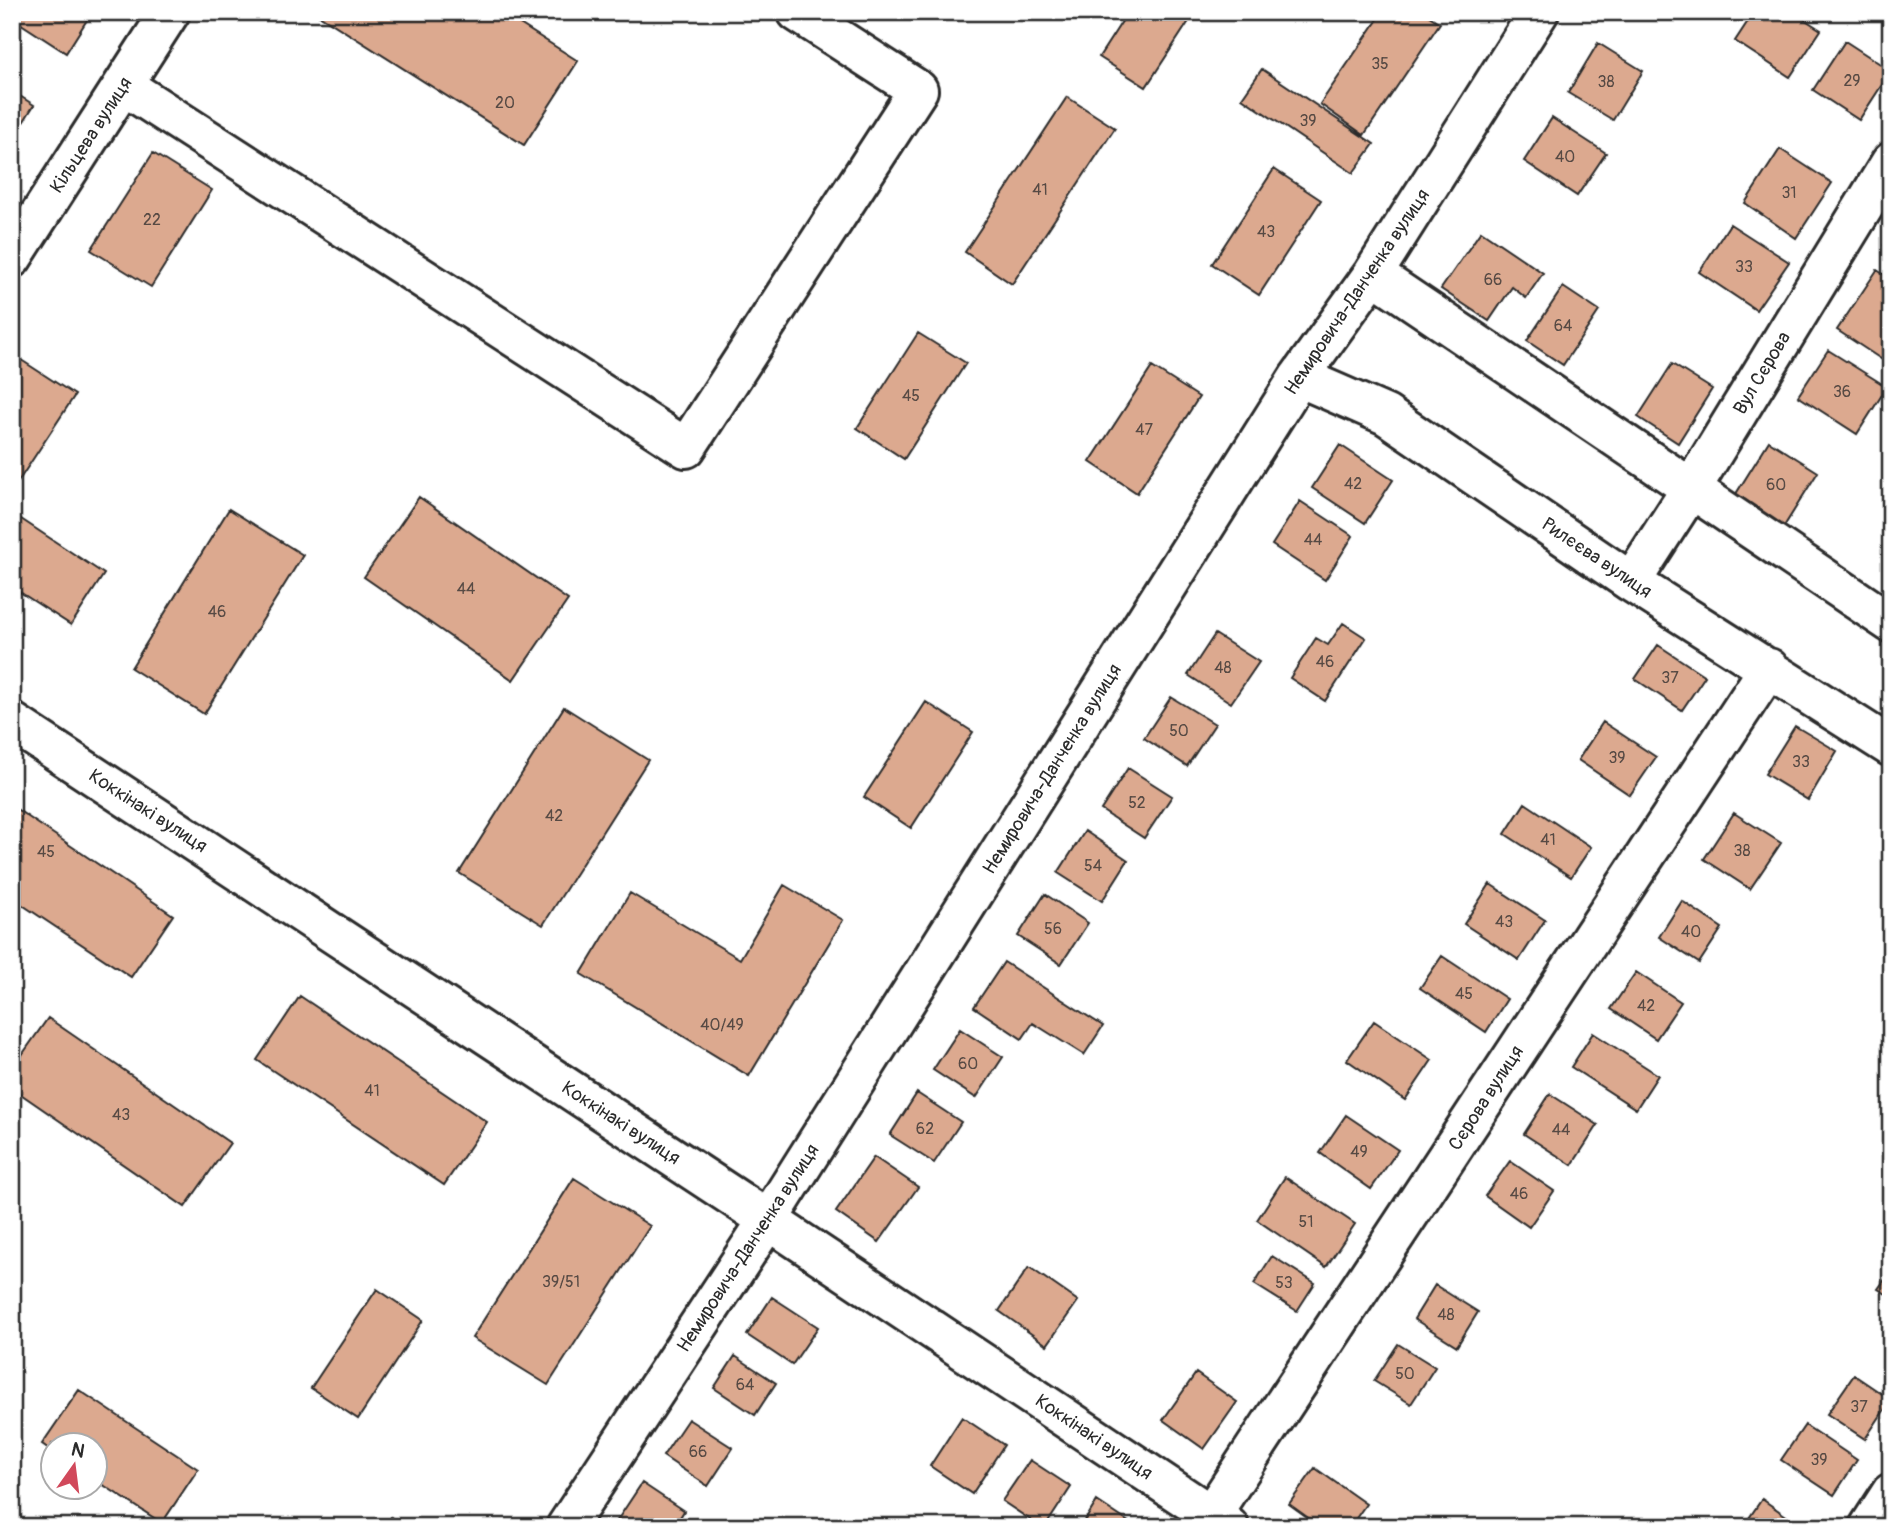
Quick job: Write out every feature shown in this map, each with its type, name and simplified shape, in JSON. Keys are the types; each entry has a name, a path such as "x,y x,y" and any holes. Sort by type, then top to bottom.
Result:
{"street":[{"name":"Кільцева вулиця","path":"12,258 170,12"},
{"path":"123,85 686,448 918,90 797,12"},
{"name":"Немировича-Данченка вулиця","path":"566,1527 768,1220 1299,376 1373,274 1539,12"},
{"name":"Вул Сєрова","path":"1631,582 1891,162"},
{"path":"1373,274 1891,623"},
{"name":"Рилєєва вулиця","path":"1299,376 1386,415 1631,582 1891,747"},
{"name":"Сєрова вулиця","path":"1214,1523 1769,668"},
{"name":"Коккінакі вулиця","path":"12,722 768,1220 1214,1523"},
{"path":"1869,1527 1891,1493"}],"building":[{"path":"12,12 92,12 66,53 12,18"},
{"path":"320,12 501,12 578,61 524,145 319,15"},
{"path":"1128,12 1195,12 1146,87 1099,57"},
{"path":"1383,12 1423,12 1440,23 1364,135 1320,104"},
{"path":"1754,12 1793,12 1821,30 1790,77 1735,41"},
{"path":"1845,41 1891,71 1859,120 1813,90"},
{"path":"1598,43 1643,71 1613,120 1568,93"},
{"path":"1262,69 1374,144 1353,173 1242,98"},
{"path":"12,91 34,105 12,140"},
{"path":"1067,97 1115,128 1012,284 965,252"},
{"path":"1552,118 1606,153 1577,196 1524,161"},
{"path":"1780,149 1832,183 1796,238 1745,203"},
{"path":"153,153 212,190 151,287 91,250"},
{"path":"1274,169 1321,200 1259,295 1212,264"},
{"path":"1730,224 1789,262 1756,310 1699,272"},
{"path":"1481,231 1543,273 1526,298 1512,287 1489,321 1441,289"},
{"path":"1891,235 1891,250 1884,245"},
{"path":"1877,270 1891,279 1890,365 1837,330"},
{"path":"1563,287 1599,311 1563,365 1527,341"},
{"path":"918,333 966,363 904,459 857,428"},
{"path":"1828,350 1887,387 1857,434 1798,396"},
{"path":"12,354 75,395 12,491"},
{"path":"1672,364 1712,389 1678,443 1638,417"},
{"path":"1152,367 1199,397 1137,493 1090,462"},
{"path":"1769,441 1818,472 1783,528 1734,497"},
{"path":"1340,445 1393,480 1365,523 1312,488"},
{"path":"419,497 568,600 513,680 364,577"},
{"path":"1300,501 1353,536 1325,580 1272,545"},
{"path":"229,509 303,555 204,714 131,668"},
{"path":"12,513 104,574 71,625 12,587"},
{"path":"1343,623 1366,638 1325,701 1290,678 1316,638 1328,645"},
{"path":"1215,634 1259,662 1231,703 1188,675"},
{"path":"1658,645 1705,676 1682,710 1635,679"},
{"path":"1171,697 1215,724 1187,766 1144,738"},
{"path":"926,702 973,732 911,828 864,797"},
{"path":"564,707 648,760 543,925 459,873"},
{"path":"1603,722 1656,757 1630,795 1578,760"},
{"path":"1795,726 1837,751 1808,800 1765,774"},
{"path":"1128,768 1172,796 1144,838 1101,810"},
{"path":"1525,803 1591,847 1571,877 1505,834"},
{"path":"12,806 173,915 131,977 12,898"},
{"path":"1734,813 1781,843 1750,889 1704,859"},
{"path":"1085,831 1128,860 1102,901 1058,873"},
{"path":"1490,884 1545,920 1519,960 1464,924"},
{"path":"784,885 843,920 749,1076 581,974 630,893 740,959"},
{"path":"1045,894 1088,923 1061,964 1018,936"},
{"path":"1682,901 1722,928 1699,963 1659,937"},
{"path":"1442,956 1507,999 1486,1032 1420,988"},
{"path":"1004,962 1103,1026 1084,1055 1033,1023 1022,1039 974,1007"},
{"path":"1636,972 1681,1002 1656,1039 1611,1009"},
{"path":"300,996 487,1122 444,1185 257,1060"},
{"path":"48,1018 230,1143 185,1207 12,1088 12,1069"},
{"path":"1374,1021 1432,1060 1405,1100 1347,1060"},
{"path":"960,1029 1003,1057 976,1098 933,1070"},
{"path":"1593,1033 1658,1075 1636,1109 1571,1067"},
{"path":"917,1093 961,1122 934,1163 890,1135"},
{"path":"1550,1094 1598,1125 1572,1165 1524,1134"},
{"path":"1346,1115 1398,1150 1371,1189 1320,1153"},
{"path":"874,1157 918,1187 879,1242 836,1212"},
{"path":"1510,1161 1554,1191 1529,1227 1485,1196"},
{"path":"1285,1177 1355,1224 1326,1267 1257,1220"},
{"path":"574,1178 650,1226 548,1385 472,1338"},
{"path":"1272,1256 1315,1283 1297,1311 1254,1284"},
{"path":"1029,1267 1078,1301 1047,1345 999,1311"},
{"path":"1891,1271 1891,1297 1878,1289"},
{"path":"1435,1285 1478,1312 1457,1346 1414,1319"},
{"path":"377,1289 423,1320 358,1419 311,1388"},
{"path":"772,1297 818,1327 792,1365 747,1335"},
{"path":"1398,1344 1435,1367 1411,1404 1374,1381"},
{"path":"735,1356 776,1383 755,1415 714,1388"},
{"path":"1196,1373 1237,1402 1204,1449 1163,1420"},
{"path":"1854,1375 1891,1400 1865,1439 1827,1414"},
{"path":"79,1390 198,1469 162,1523 108,1488 108,1430 52,1430"},
{"path":"962,1417 1004,1445 972,1494 930,1466"},
{"path":"688,1419 733,1448 708,1486 663,1456"},
{"path":"1805,1425 1857,1460 1834,1495 1781,1460"},
{"path":"1030,1460 1071,1487 1045,1527 1002,1501"},
{"path":"1315,1468 1366,1504 1350,1527 1321,1527 1289,1504"},
{"path":"642,1483 684,1511 674,1527 614,1525"},
{"path":"1762,1499 1802,1527 1743,1527"},
{"path":"1097,1501 1136,1527 1081,1527"},
{"path":"391,1517 405,1527 385,1527"}]}
